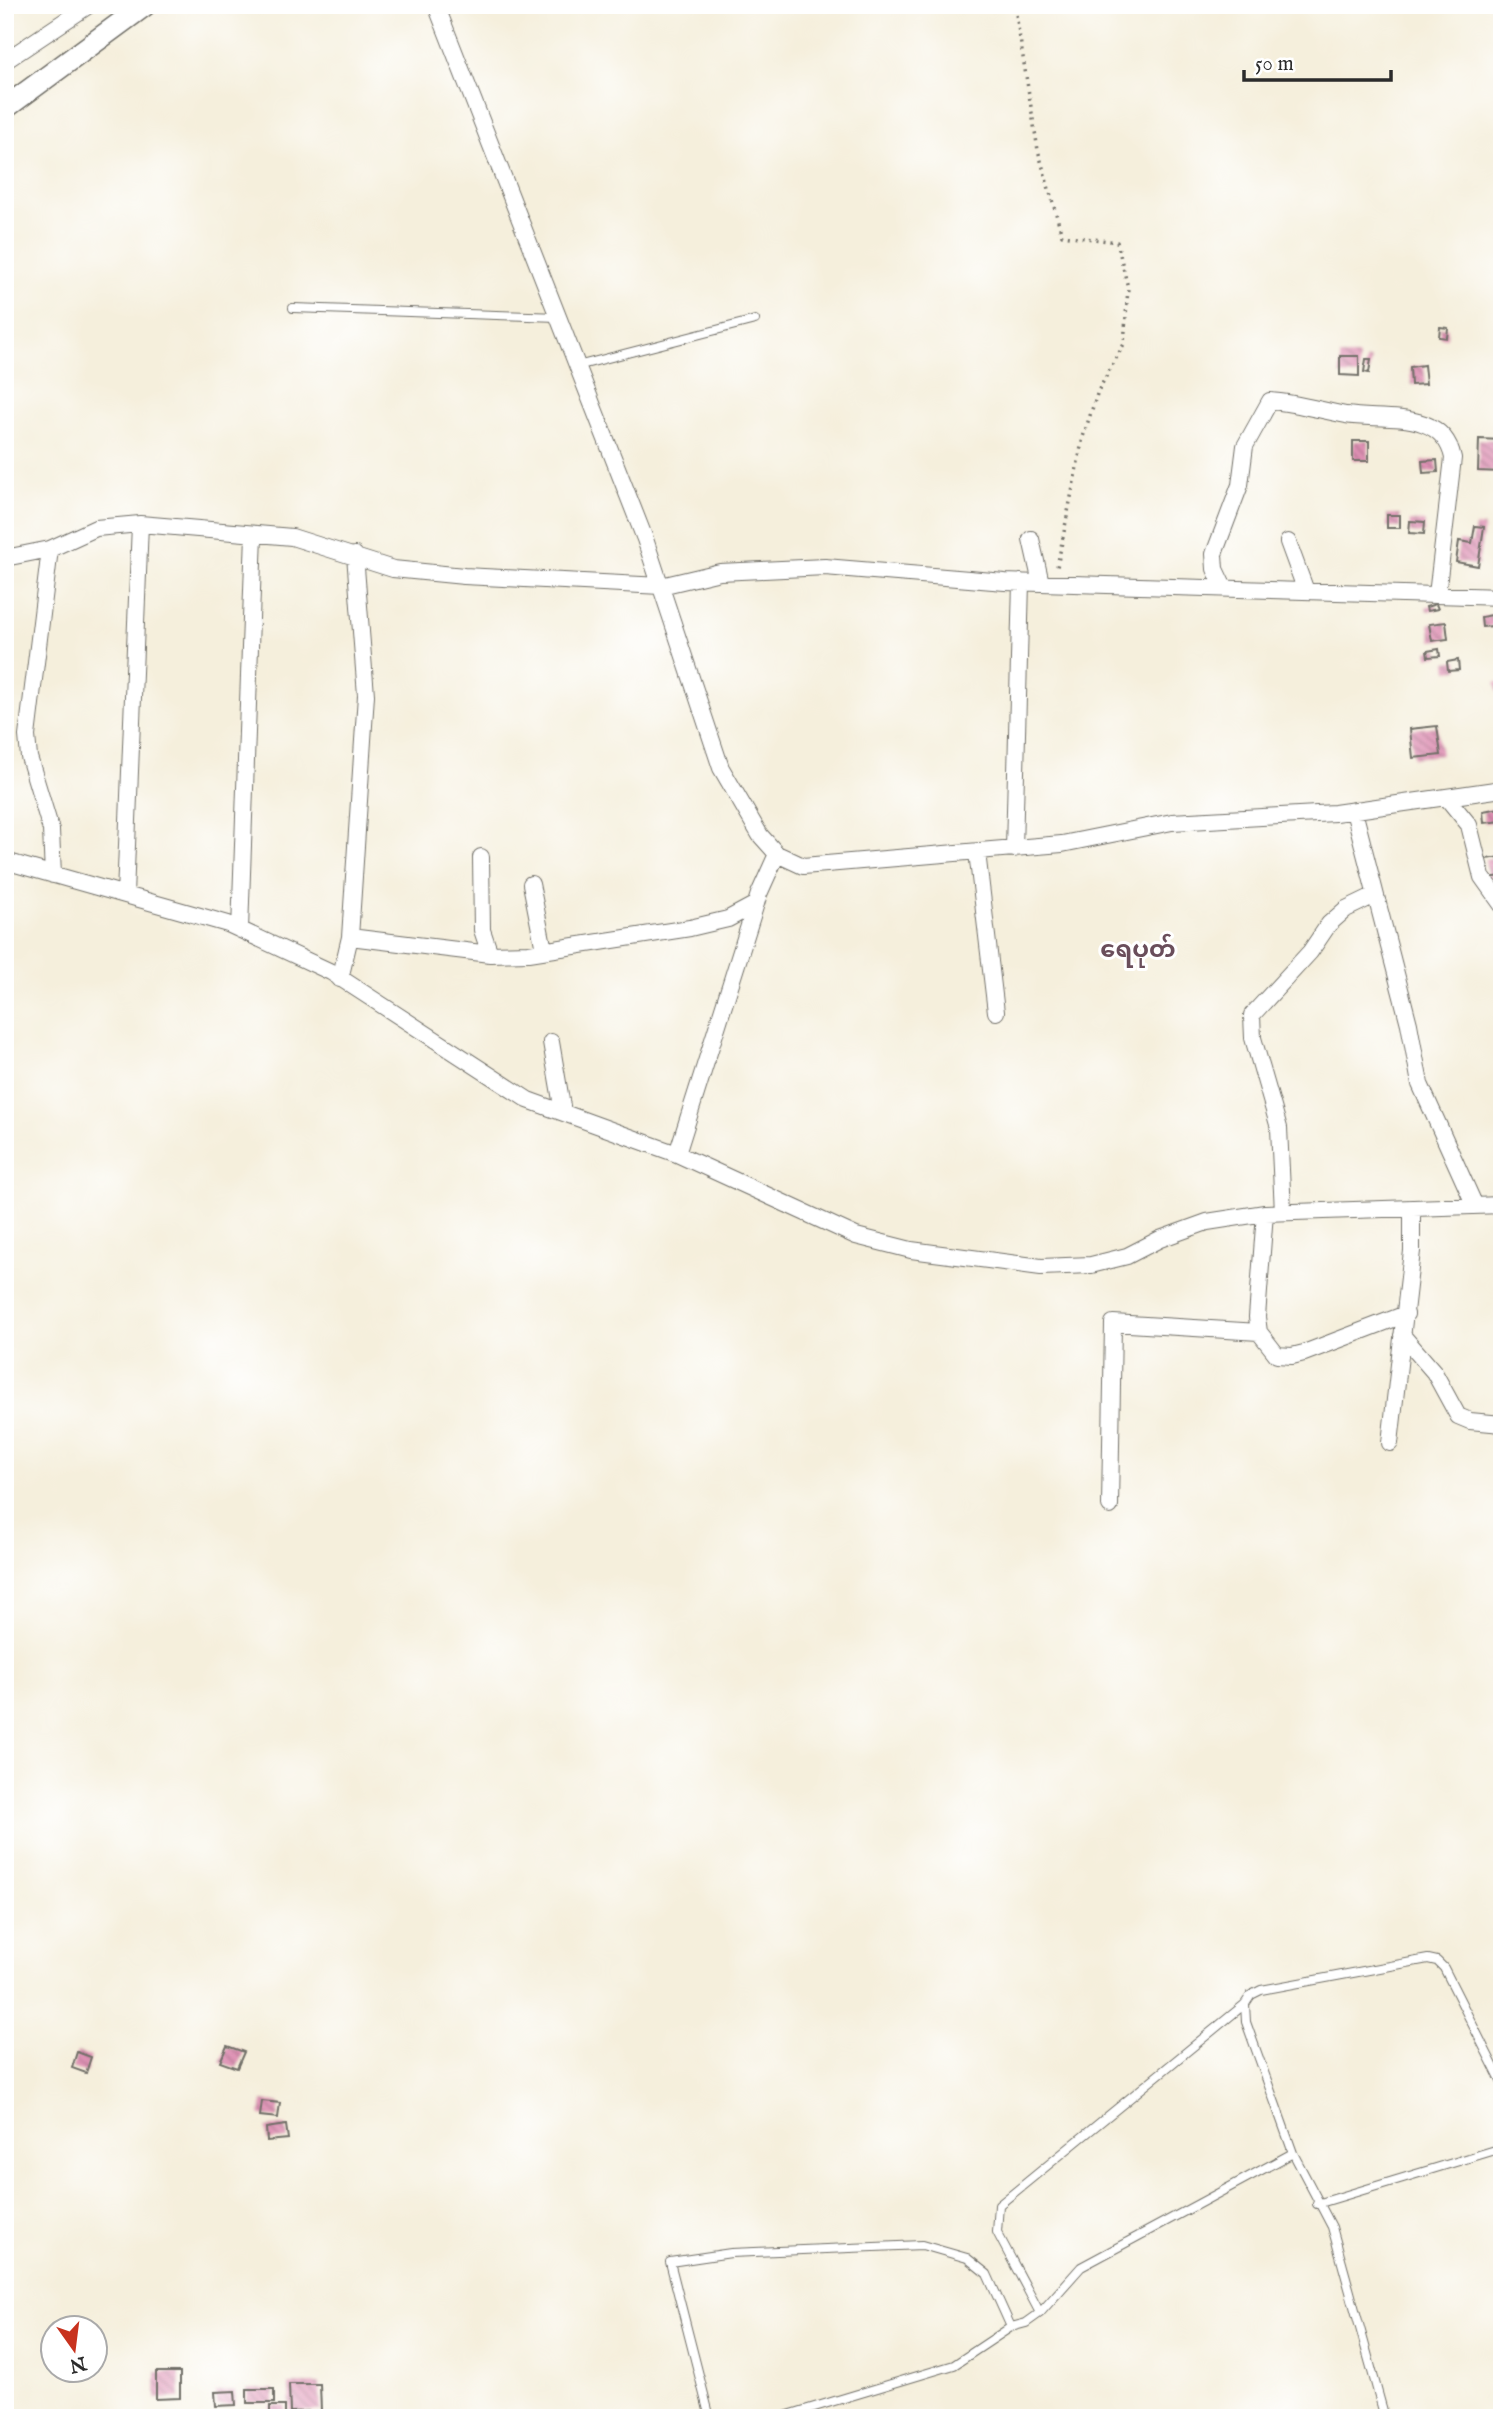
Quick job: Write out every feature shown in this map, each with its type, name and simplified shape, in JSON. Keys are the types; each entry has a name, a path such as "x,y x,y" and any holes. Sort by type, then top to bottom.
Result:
{"street":[{"path":"5,61 89,5"},
{"path":"5,108 145,5"},
{"path":"436,5 661,586 721,768 752,825 777,855 803,866 1014,849 1062,844 1172,822 1354,811 1502,789"},
{"path":"1224,589 1215,569 1214,554 1240,485 1245,446 1270,401 1304,404 1347,415 1403,418 1424,423 1450,444 1453,458 1437,595"},
{"path":"125,895 139,524"},
{"path":"5,558 50,549 96,528 139,524 292,537 393,569 661,586 720,572 825,567 1021,582 1502,597"},
{"path":"240,930 254,534"},
{"path":"1031,539 1047,583"},
{"path":"1288,542 1306,591"},
{"path":"50,549 27,736 43,810 51,830 53,875"},
{"path":"340,979 350,937 366,695 355,555"},
{"path":"1014,849 1021,582"},
{"path":"1447,798 1469,825 1482,877 1502,905"},
{"path":"1354,811 1409,1024 1420,1084 1475,1206"},
{"path":"976,852 996,1012"},
{"path":"677,1153 756,904 777,855"},
{"path":"481,857 482,930 490,954"},
{"path":"5,861 240,930 340,979 528,1100 677,1153 856,1236 911,1250 1041,1267 1091,1265 1127,1256 1160,1239 1207,1222 1265,1213 1502,1205"},
{"path":"531,884 544,950"},
{"path":"1283,1212 1279,1128 1253,1038 1252,1014 1310,951 1329,924 1346,909 1376,895"},
{"path":"350,937 490,954 544,950 690,929 728,919 756,904"},
{"path":"551,1042 563,1112"},
{"path":"1390,1443 1412,1251 1412,1208"},
{"path":"1265,1213 1256,1317 1259,1332 1277,1355 1292,1356 1406,1314"},
{"path":"1110,1506 1114,1323 1259,1332"},
{"path":"1402,1335 1434,1373 1458,1416 1469,1421 1502,1424"}],"lane":[{"path":"293,308 558,317"},
{"path":"577,366 755,320"},
{"path":"1040,2313 997,2232 999,2204 1245,2004 1251,1995 1261,1990 1428,1959 1437,1961 1444,1968 1502,2082"},
{"path":"1245,2004 1246,2022 1293,2153 1317,2204 1332,2227 1385,2418"},
{"path":"1317,2204 1502,2148"},
{"path":"778,2418 954,2365 1011,2326 1026,2323 1040,2313 1081,2267 1293,2153"},
{"path":"710,2418 670,2263 731,2253 922,2245 967,2258 987,2274 1011,2326"}],"path":[{"path":"1014,8 1038,150 1062,235 1117,242 1128,288 1124,344 1098,391 1083,437 1047,583"}],"building":[{"path":"1440,327 1448,328 1447,338 1439,337"},
{"path":"1340,356 1359,356 1359,376 1340,375"},
{"path":"1366,359 1371,359 1369,373 1364,372"},
{"path":"1424,365 1426,384 1411,385 1410,367"},
{"path":"1496,416 1502,416 1502,430 1497,431"},
{"path":"1479,439 1502,440 1502,472 1478,471"},
{"path":"1353,441 1369,441 1369,461 1353,461"},
{"path":"1437,460 1438,472 1423,473 1422,461"},
{"path":"1387,515 1400,515 1400,528 1387,528"},
{"path":"1410,521 1425,522 1424,534 1409,533"},
{"path":"1475,526 1484,527 1478,566 1456,562 1459,541 1472,543"},
{"path":"1436,604 1438,609 1427,611 1426,607"},
{"path":"1492,615 1493,626 1482,627 1481,617"},
{"path":"1446,622 1448,639 1432,641 1429,624"},
{"path":"1439,649 1440,656 1428,657 1427,651"},
{"path":"1458,660 1459,670 1448,671 1447,662"},
{"path":"1502,681 1502,692 1498,693 1495,683"},
{"path":"1437,726 1441,755 1413,758 1410,729"},
{"path":"1500,808 1502,821 1484,823 1483,811"},
{"path":"1502,857 1502,876 1488,878 1485,859"},
{"path":"227,2046 244,2052 237,2068 220,2062"},
{"path":"77,2052 91,2057 86,2073 72,2068"},
{"path":"262,2101 280,2103 278,2118 260,2116"},
{"path":"286,2125 288,2139 267,2141 266,2128"},
{"path":"156,2372 180,2372 180,2398 156,2399"},
{"path":"289,2384 320,2384 321,2411 290,2412"},
{"path":"247,2389 274,2389 274,2403 247,2403"},
{"path":"235,2391 236,2405 216,2406 215,2392"},
{"path":"270,2406 285,2406 285,2416 270,2416"}],"district":[{"name":"ရေပုတ်","path":"1138,950"}]}
